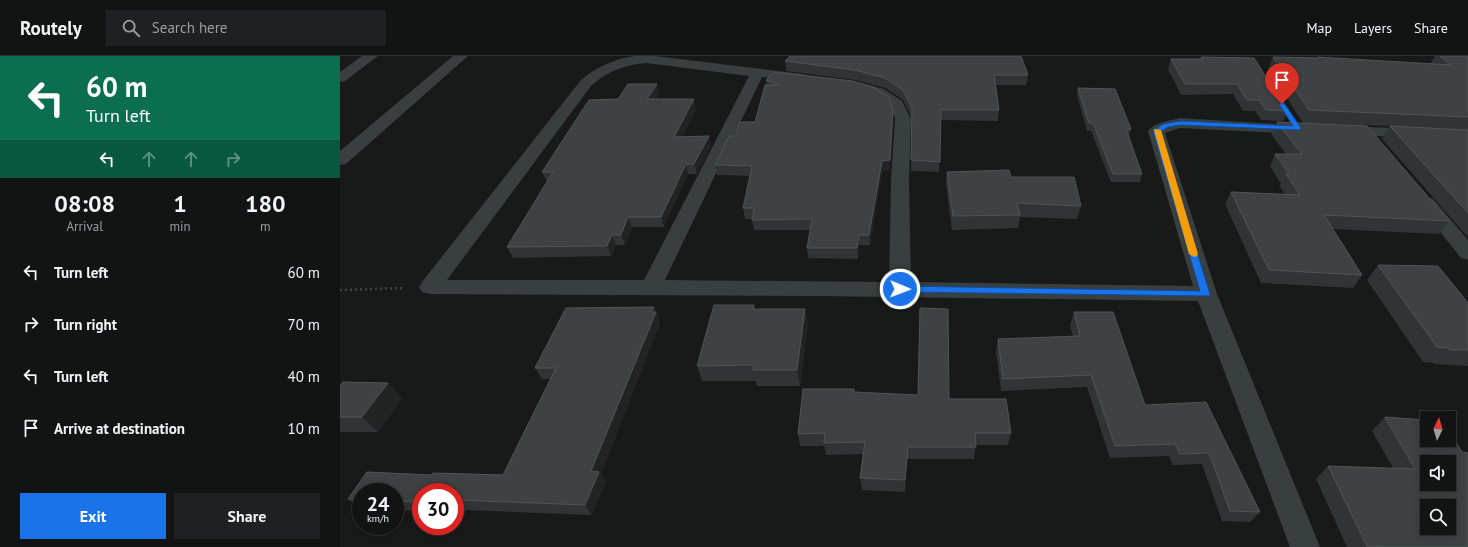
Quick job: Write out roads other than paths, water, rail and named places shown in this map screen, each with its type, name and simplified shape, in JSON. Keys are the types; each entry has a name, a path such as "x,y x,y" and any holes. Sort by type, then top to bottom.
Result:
{"street":[{"path":"340,78 371,56"},
{"path":"340,160 461,56"},
{"path":"820,80 646,59 628,60 613,64 598,73 586,83 430,287 900,289 1206,294"},
{"path":"650,287 758,72"},
{"path":"848,84 879,92 897,104 903,119 900,179 900,289"},
{"path":"1305,547 1206,294 1156,131 1166,126 1180,123 1294,122 1324,130 1468,136"},
{"path":"1366,132 1381,150"},
{"path":"1417,193 1468,253"}]}
